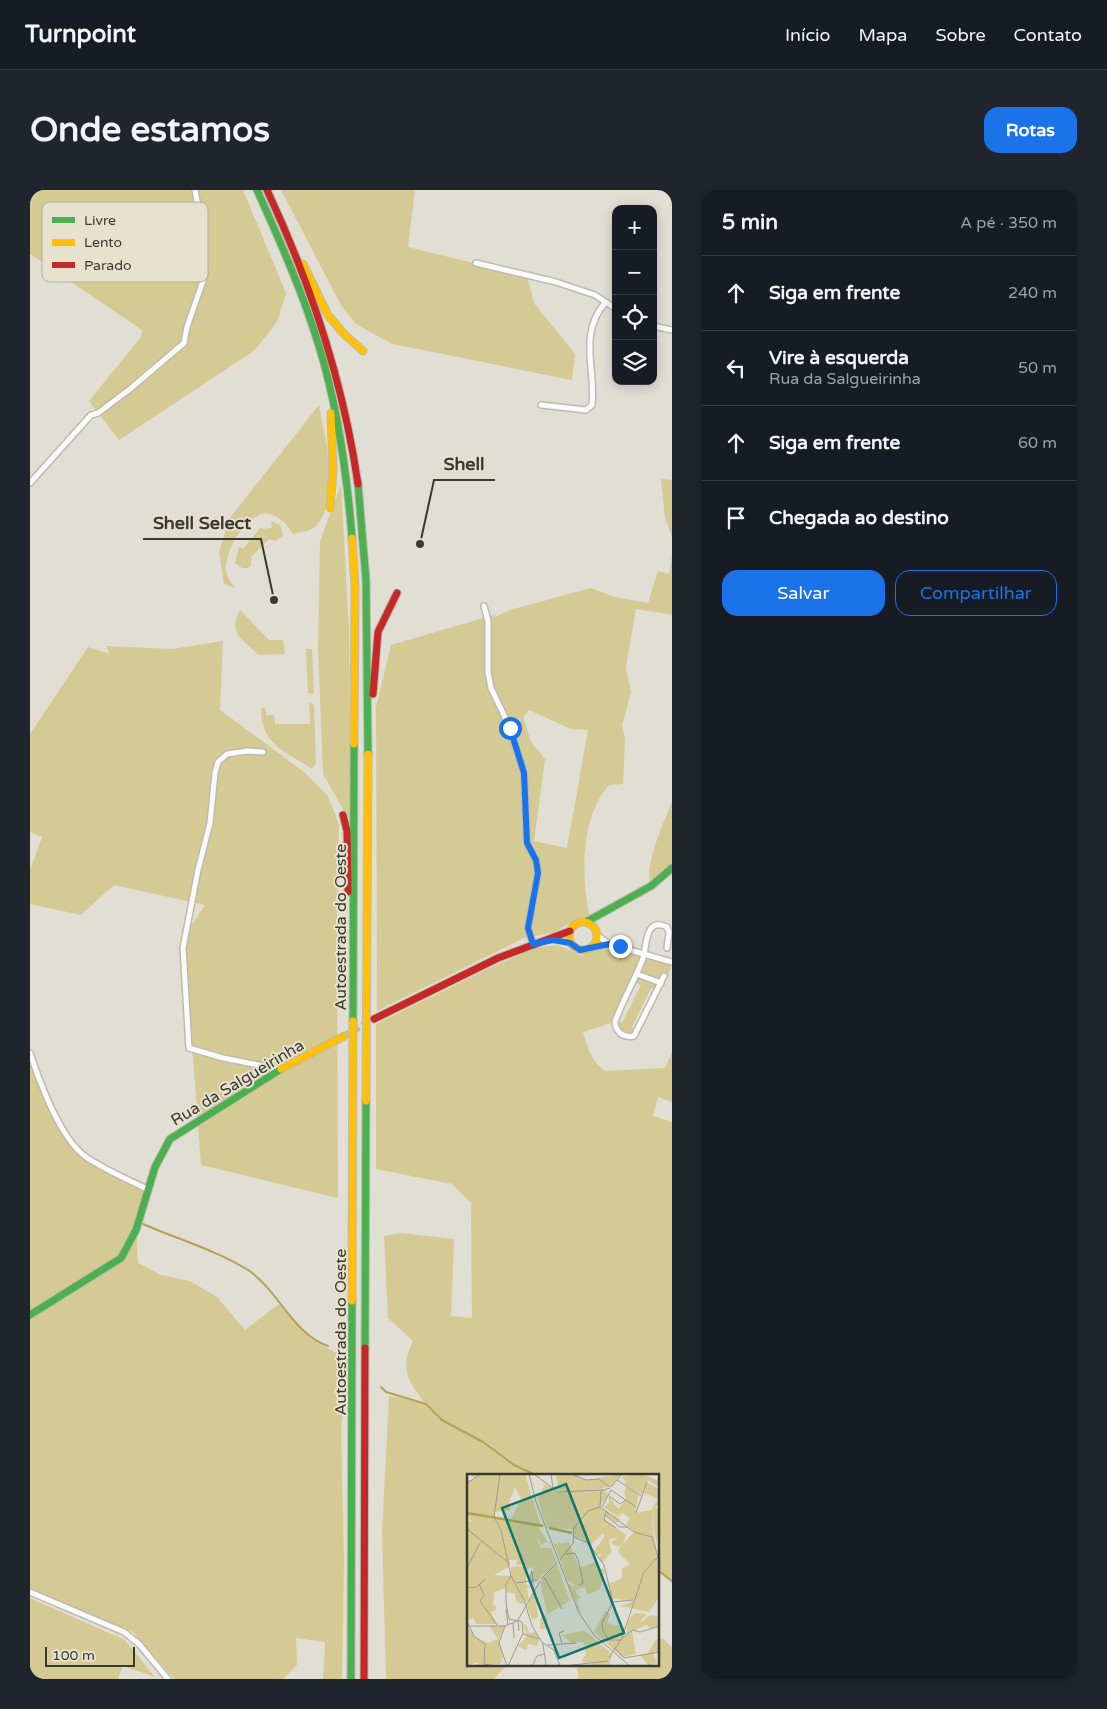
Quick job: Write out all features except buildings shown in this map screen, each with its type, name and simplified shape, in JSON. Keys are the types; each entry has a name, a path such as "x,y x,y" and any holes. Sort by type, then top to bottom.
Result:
{"main road":[{"name":"Autoestrada do Oeste","path":"257,190 297,280 329,385 341,443 351,516 356,586 351,1679"},
{"name":"Autoestrada do Oeste","path":"267,190 298,259 335,368 356,468 366,583 368,724 364,1679"},
{"path":"298,259 310,273 320,300 335,325 363,351"},
{"path":"329,385 333,472 330,508"},
{"path":"368,724 373,702 378,632 397,593"},
{"path":"343,815 348,831 349,920 354,956"},
{"path":"374,1019 497,959 533,944 553,940 570,931 576,924 599,916 651,886 672,868"},
{"path":"553,940 570,943 580,950 592,947 599,916"},
{"path":"586,922 596,932"},
{"path":"570,931 570,943"},
{"name":"Rua da Salgueirinha","path":"30,1315 121,1258 131,1245 159,1154 170,1139 279,1070 344,1036"}],"street":[{"path":"476,263 556,282 595,295 612,307"},
{"path":"30,483 91,415 98,413 130,389 184,343 187,326 203,282"},
{"path":"541,405 586,410 592,406 593,394 588,359 590,338 598,311 605,303"},
{"path":"657,327 672,330"},
{"path":"484,606 488,621 488,672 492,688 510,728 524,773 527,843 536,860 538,873 528,928 533,944"},
{"path":"263,752 247,751 227,754 218,762 215,773 210,823 198,870 183,948 189,1048 279,1070"},
{"path":"664,976 641,1026 634,1036 625,1036 616,1028 615,1022 645,954 649,930 654,926 660,924 667,927 669,932 667,948"},
{"path":"596,932 609,944"},
{"path":"592,947 609,944 672,962"},
{"path":"637,974 661,983"},
{"path":"30,1053 44,1093 57,1118 85,1156 148,1188"},
{"path":"30,1592 124,1632 138,1644 167,1678"}],"shaded area":[{"path":"32,190 243,190 286,293 277,322 255,350 119,440 89,401 141,337 142,330 71,282 208,282 208,202 42,202 42,262 30,254 30,193"},
{"path":"281,190 415,190 408,247 527,276 534,303 575,354 572,380 392,344 356,324 342,307"},
{"path":"319,405 327,449 330,482 325,512 316,526 307,531 293,534 285,523 273,515 264,514 247,523 234,542 227,562 226,570 228,577 235,588 224,584 219,552 229,519"},
{"path":"661,479 672,480 672,537 665,518"},
{"path":"341,485 349,629 351,823 323,774 318,649 320,541"},
{"path":"271,521 281,526 283,536 275,541 269,539 251,557 251,565 248,568 242,568 235,563 239,546 243,549 261,527 262,529 272,528"},
{"path":"672,555 672,615 636,609 626,667 631,692 622,725 625,739 623,784 609,785 599,798 588,831 585,848 585,884 590,917 574,920 555,932 524,938 377,1011 376,707 391,645 497,614 490,619 510,610 591,588 615,597 648,603 658,571 669,574","holes":["529,710 571,729 588,730 567,848 534,841 545,759 531,742 523,717"]},
{"path":"240,610 269,640 283,640 285,654 258,655 236,631 236,618"},
{"path":"223,641 220,710 304,772 328,796 339,824 337,921 338,1198 201,1165 184,936 205,905 114,885 81,915 30,904 30,870 42,837 30,832 30,734 88,647 110,654 106,646 172,649"},
{"path":"306,649 312,649 314,694 308,693"},
{"path":"309,704 314,705 316,764 312,769 284,751 270,739 262,720 261,708 265,708 266,715 274,715 275,724 310,724"},
{"path":"672,801 672,865 650,884 650,865 660,831"},
{"path":"609,944 672,962 668,978 664,977 657,991 651,988 632,1027 638,1030 634,1036 621,1035 615,1022 583,1032 593,1059 606,1071 665,1068 672,1052 672,1102 658,1097 653,1116 672,1122 672,1583 660,1574 660,1474 573,1474 570,1472 568,1474 467,1474 467,1666 506,1666 494,1679 386,1679 382,1534 389,1396 424,1402 413,1387 407,1373 407,1359 413,1341 388,1318 384,1236 401,1233 454,1239 451,1316 472,1318 471,1203 452,1184 376,1169 376,1024 496,965 535,948 557,945 582,956","holes":["634,982 641,985 622,1023 617,1020"]},
{"path":"30,1059 53,1111 77,1148 85,1156 100,1165 147,1189 136,1226 138,1263 161,1275 190,1281 217,1297 245,1330 279,1304 309,1336 348,1358 341,1430 344,1561 342,1679 323,1679 325,1642 296,1638 297,1665 283,1679 174,1679 133,1632 30,1591"},
{"path":"30,1598 125,1640 155,1677 123,1666 118,1679 30,1679"},
{"path":"660,1639 663,1639 672,1647 672,1679 578,1679 577,1666 660,1666"}],"waterway":[{"path":"143,1224 210,1251 248,1270 259,1279 305,1332 328,1346"},
{"path":"381,1387 386,1392 426,1404 442,1420 483,1442 514,1465 534,1474"},
{"path":"660,1572 672,1581"}],"tunnel":[{"path":"344,1036 370,1021"}],"traffic: fast":[{"path":"257,190 283,248 313,326 326,369 341,441 352,538"},
{"path":"358,484 366,580 368,754"},
{"path":"353,1021 354,744"},
{"path":"586,922 651,886 672,868"},
{"path":"30,1315 121,1258 136,1230 155,1167 170,1139 281,1069"},
{"path":"365,1348 366,1101"},
{"path":"351,1679 352,1301"}],"traffic: slow":[{"path":"303,264 328,315 344,334 363,351"},
{"path":"330,508 333,472 331,413"},
{"path":"352,538 355,586 354,744"},
{"path":"366,1101 368,754"},
{"path":"583,922 593,926 597,936 593,946 583,950 573,946 569,936 573,926 583,922"},
{"path":"352,1301 353,1021"},
{"path":"281,1069 344,1036"}],"traffic: jam":[{"path":"267,190 298,261 323,334 344,408 358,484"},
{"path":"373,694 378,632 397,593"},
{"path":"343,815 347,831 348,892"},
{"path":"374,1019 498,958 570,931"},
{"path":"364,1679 365,1348"}],"place":[{"name":"Shell","path":"420,544"},
{"name":"Shell Select","path":"274,600"}],"route":[{"path":"510,728 524,773 527,843 536,860 538,873 528,928 530,940 533,944 553,940 570,943 580,950 588,950 592,947 609,944 620,946"}]}
